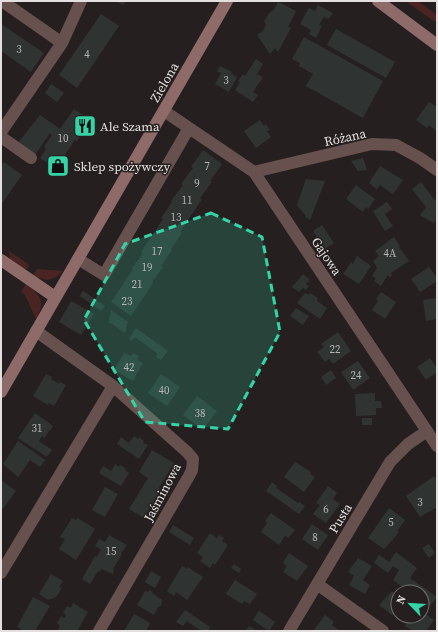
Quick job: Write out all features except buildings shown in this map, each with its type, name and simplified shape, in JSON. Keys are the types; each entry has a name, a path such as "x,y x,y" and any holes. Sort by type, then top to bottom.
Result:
{"street":[{"path":"2,1 62,43"},
{"path":"1,132 5,117 62,43 81,1"},
{"name":"Zielona","path":"1,392 227,1"},
{"path":"378,1 437,44"},
{"name":"Gajowa","path":"164,111 254,172 437,446"},
{"path":"78,259 104,275 189,128"},
{"path":"1,137 31,158"},
{"name":"Różana","path":"254,172 372,144 396,145 420,158 437,170"},
{"path":"1,260 56,297"},
{"name":"Jaśminowa","path":"36,331 113,386 193,459 192,470 189,476 99,631"},
{"path":"1,573 113,386"},
{"name":"Pusta","path":"289,631 390,462 408,444 427,430"},
{"path":"317,584 383,631"}],"highlighted area":[{"path":"211,213 262,237 280,332 228,429 145,422 84,320 125,244"}],"shaded area":[{"path":"418,1 437,15 435,22 407,2"},
{"path":"9,251 28,264 29,266 26,270 10,259"},
{"path":"37,269 63,271 53,279 41,279 33,275"},
{"path":"26,284 38,295 40,299 41,308 36,319 25,295 21,292"}],"place":[{"name":"Ale Szama","path":"85,126"},
{"name":"Sklep spożywczy","path":"58,166"}]}
